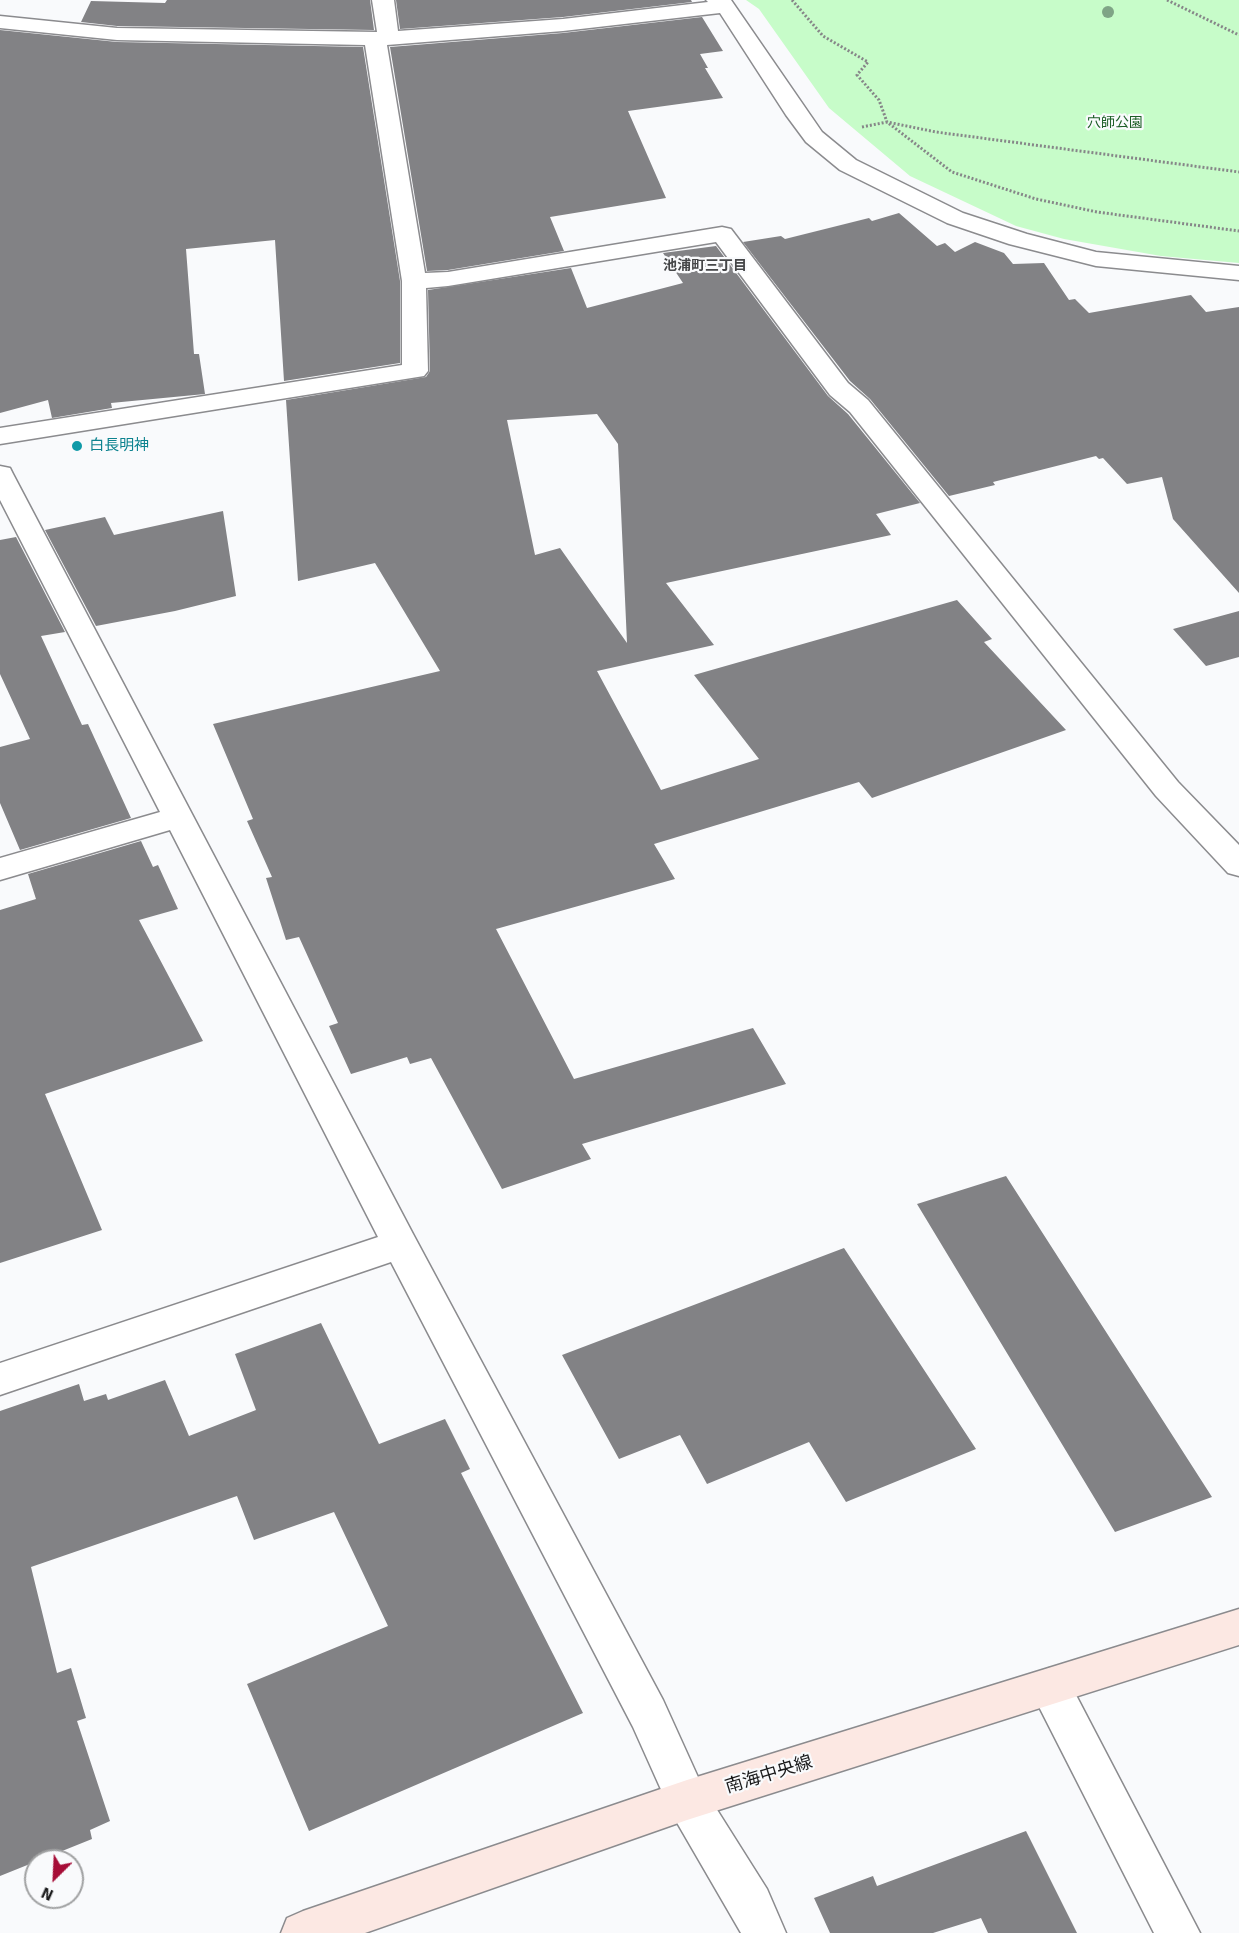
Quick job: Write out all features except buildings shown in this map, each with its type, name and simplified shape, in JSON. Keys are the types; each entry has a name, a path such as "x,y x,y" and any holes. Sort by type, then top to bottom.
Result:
{"street":[{"path":"0,436 415,370 414,281 382,38 383,0"},
{"path":"0,22 117,34 382,38 563,25 722,3 814,137 848,165 955,218 1018,239 1096,259 1239,273"},
{"path":"0,22 17,7"},
{"path":"414,281 448,279 722,234 839,389 859,406 1167,789 1239,865"},
{"path":"0,474 400,1244 648,1714 687,1800 751,1904 764,1933"},
{"path":"0,869 178,817"},
{"path":"0,1379 400,1244"},
{"name":"南海中央線","path":"303,1933 687,1800 1239,1627"},
{"path":"1050,1687 1178,1933"}],"path":[{"path":"792,0 823,36 868,62 857,75 879,100 887,122 952,172 1036,199 1097,212 1239,231"},
{"path":"1167,0 1239,35"},
{"path":"814,137 887,122 936,132 1239,172"}],"green space":[{"name":"穴師公園","path":"746,0 1239,0 1239,263 1161,256 1064,239 1016,226 910,176 829,108 759,9"}],"place":[{"name":"白長明神","path":"77,446"}],"district":[{"name":"池浦町三丁目","path":"705,266"}]}
